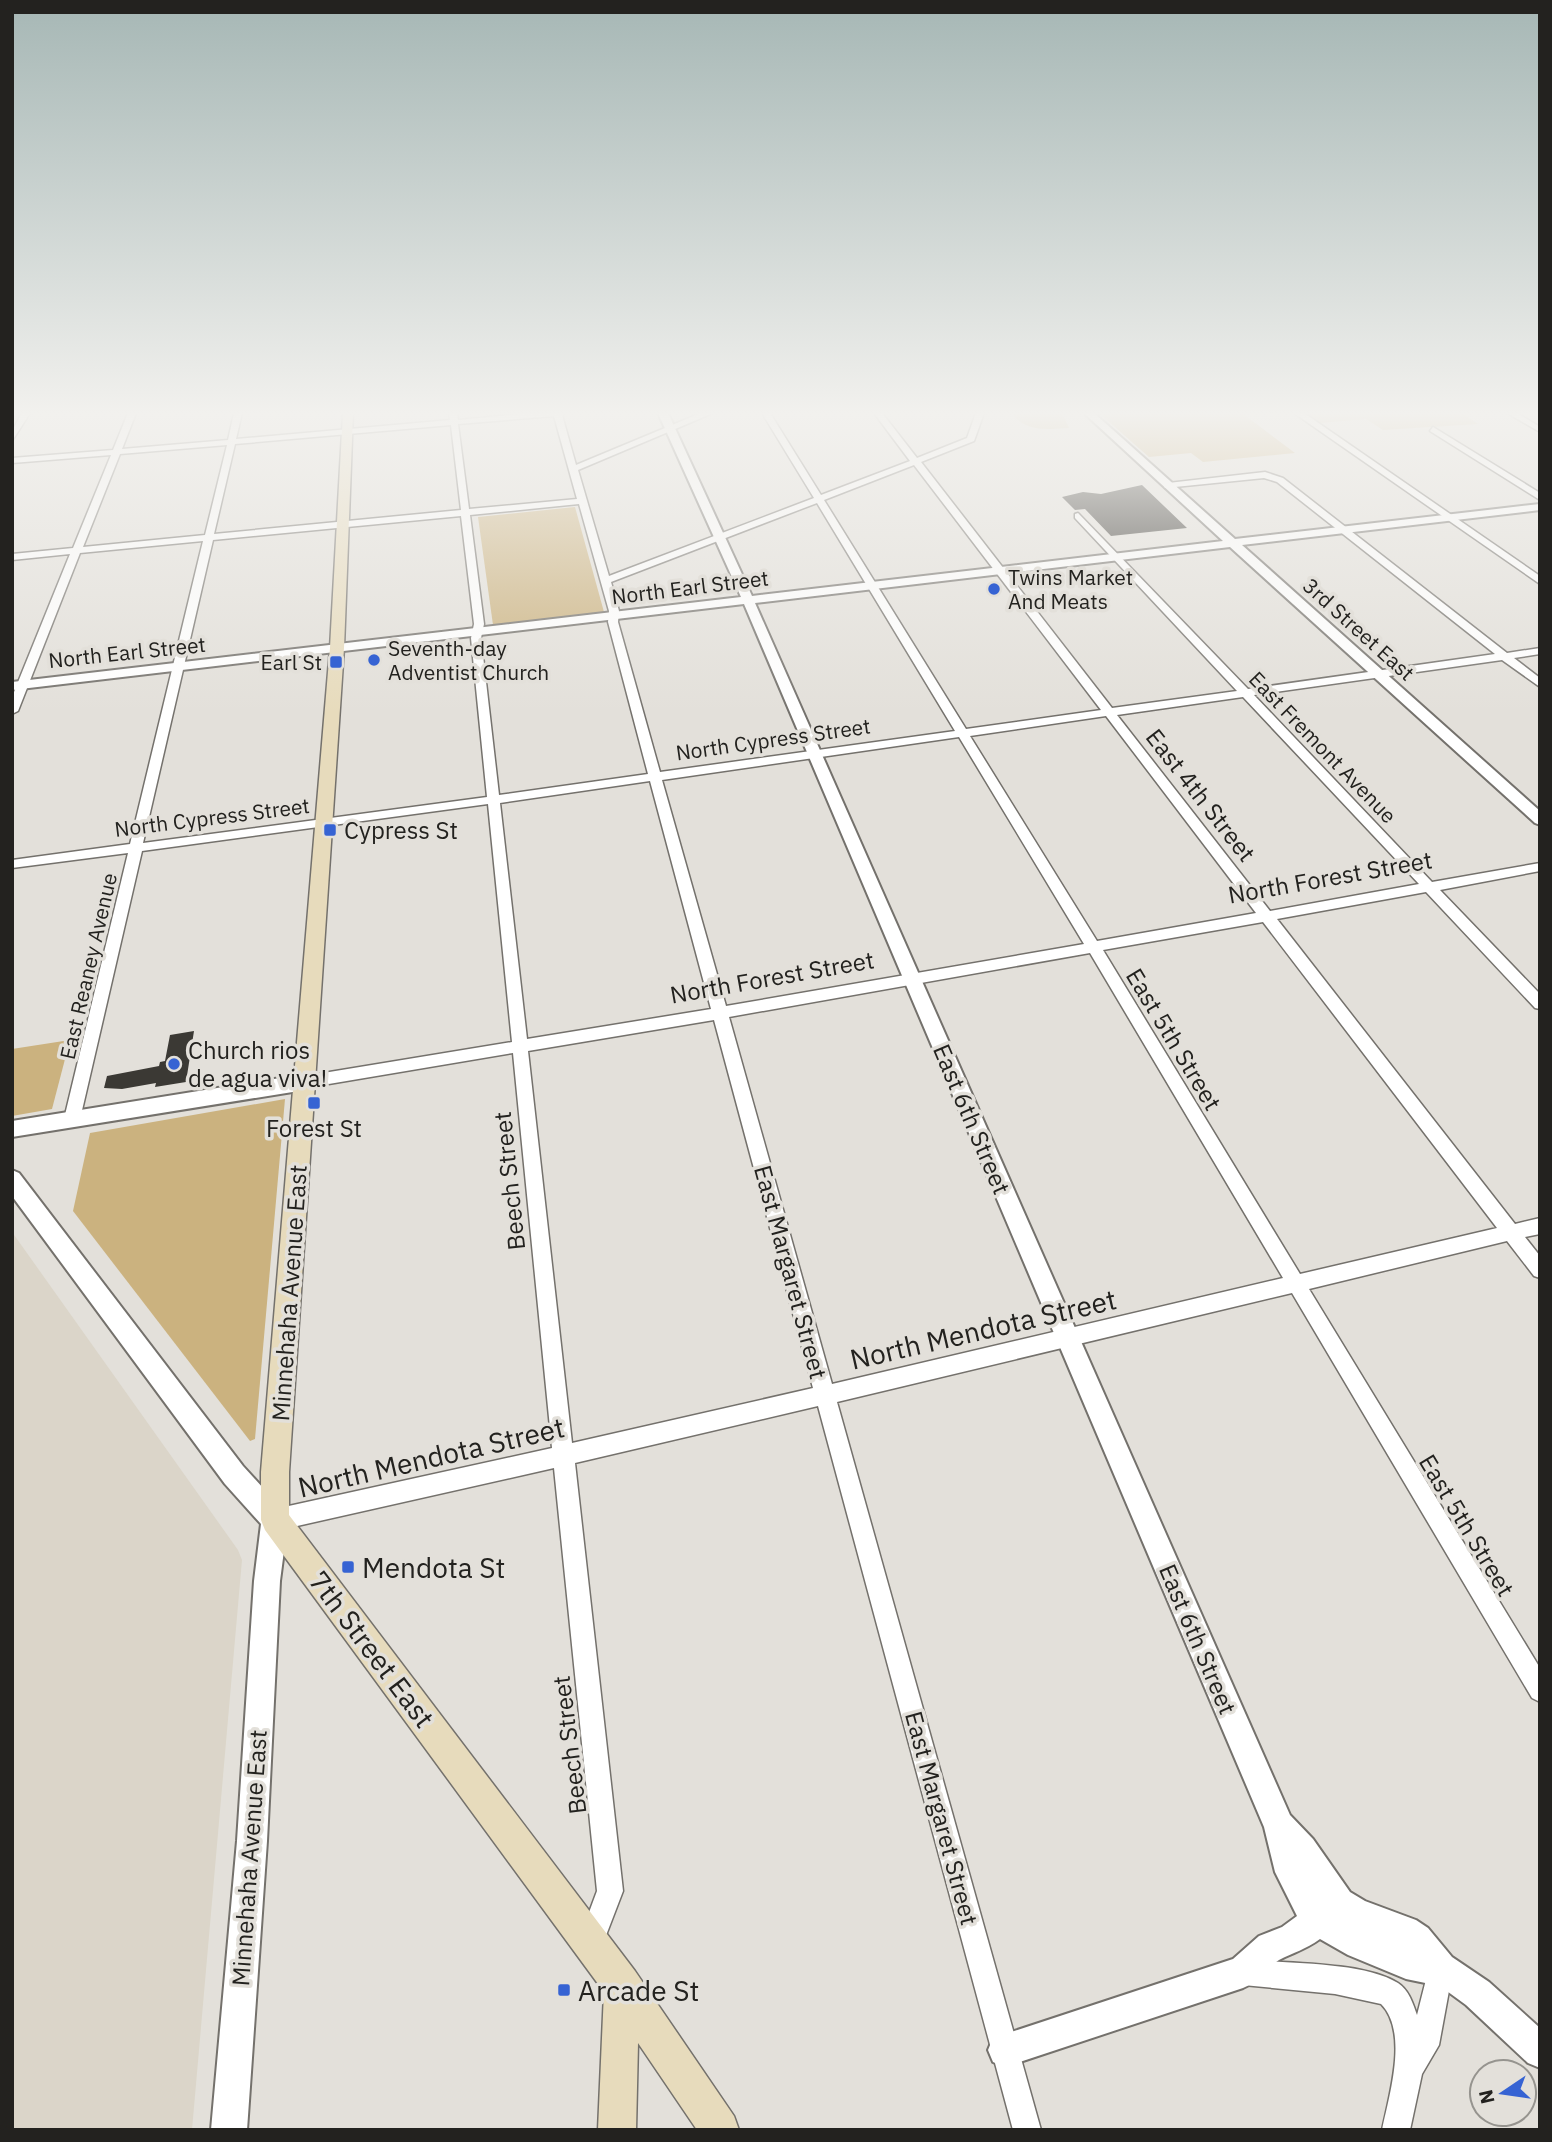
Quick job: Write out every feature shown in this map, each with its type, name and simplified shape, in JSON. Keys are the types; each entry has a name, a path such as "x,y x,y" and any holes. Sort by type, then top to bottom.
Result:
{"main road":[{"name":"Minnehaha Avenue East","path":"275,1520 275,1472 337,648 343,513"},
{"name":"7th Street East","path":"275,1520 592,1942 720,2130"},
{"path":"617,2130 622,1984"}],"street":[{"path":"12,711 18,685 93,513"},
{"name":"East Reaney Avenue","path":"72,1119 215,513"},
{"path":"12,557 465,513"},
{"name":"Beech Street","path":"465,513 479,624 477,632 493,800 610,1891 592,1942"},
{"name":"East Margaret Street","path":"585,513 824,1395 1027,2130"},
{"name":"East 6th Street","path":"709,513 816,754 1279,1826 1286,1863 1293,1882 1319,1920 1354,1944 1411,1964 1440,1969 1472,1991 1540,2050"},
{"path":"605,581 785,513"},
{"name":"East 5th Street","path":"829,513 1540,1690"},
{"name":"East 4th Street","path":"955,513 1540,1270"},
{"name":"3rd Street East","path":"1198,513 1540,820"},
{"path":"1320,513 1540,684"},
{"path":"1442,513 1540,581"},
{"name":"North Earl Street","path":"18,685 1485,513"},
{"name":"East Fremont Avenue","path":"1079,516 1540,1004"},
{"name":"North Cypress Street","path":"12,864 493,800 1540,651"},
{"name":"North Forest Street","path":"12,1129 720,1013 1540,867"},
{"name":"7th Street East","path":"12,1179 234,1475 275,1520"},
{"name":"North Mendota Street","path":"275,1520 563,1456 1540,1226"},
{"name":"Minnehaha Avenue East","path":"229,2130 252,1841 267,1581 275,1520"},
{"name":"East 6th Street","path":"1279,1826 1305,1854 1334,1899 1353,1912 1408,1932 1432,1953 1440,1969"},
{"path":"1005,2050 1243,1972 1270,1947 1290,1941 1328,1914 1353,1912"},
{"path":"1409,2069 1425,2045 1440,1969"},
{"path":"1243,1972 1283,1979 1312,1976 1389,1993 1399,2006 1405,2023 1409,2069 1396,2130"}],"shaded area":[{"path":"517,513 577,513 604,612 493,625 478,517"},
{"path":"70,1040 52,1109 12,1116 12,1049"},
{"path":"285,1099 255,1439 250,1441 73,1211 90,1133"},
{"path":"12,1232 238,1550 242,1560 192,2130 12,2130"}],"building":[{"path":"1089,513 1171,513 1187,528 1111,536"},
{"name":"Church rios de agua viva!","path":"194,1031 186,1082 155,1087 156,1083 122,1089 104,1088 107,1076 159,1066 160,1062 165,1061 170,1035"}],"place":[{"name":"Twins Market And Meats","path":"994,589"},
{"name":"Seventh-day Adventist Church","path":"374,660"},
{"name":"Earl St","path":"336,662"},
{"name":"Cypress St","path":"330,830"},
{"name":"Church rios de agua viva!","path":"174,1064"},
{"name":"Forest St","path":"314,1103"},
{"name":"Mendota St","path":"348,1567"},
{"name":"Arcade St","path":"564,1990"}]}
